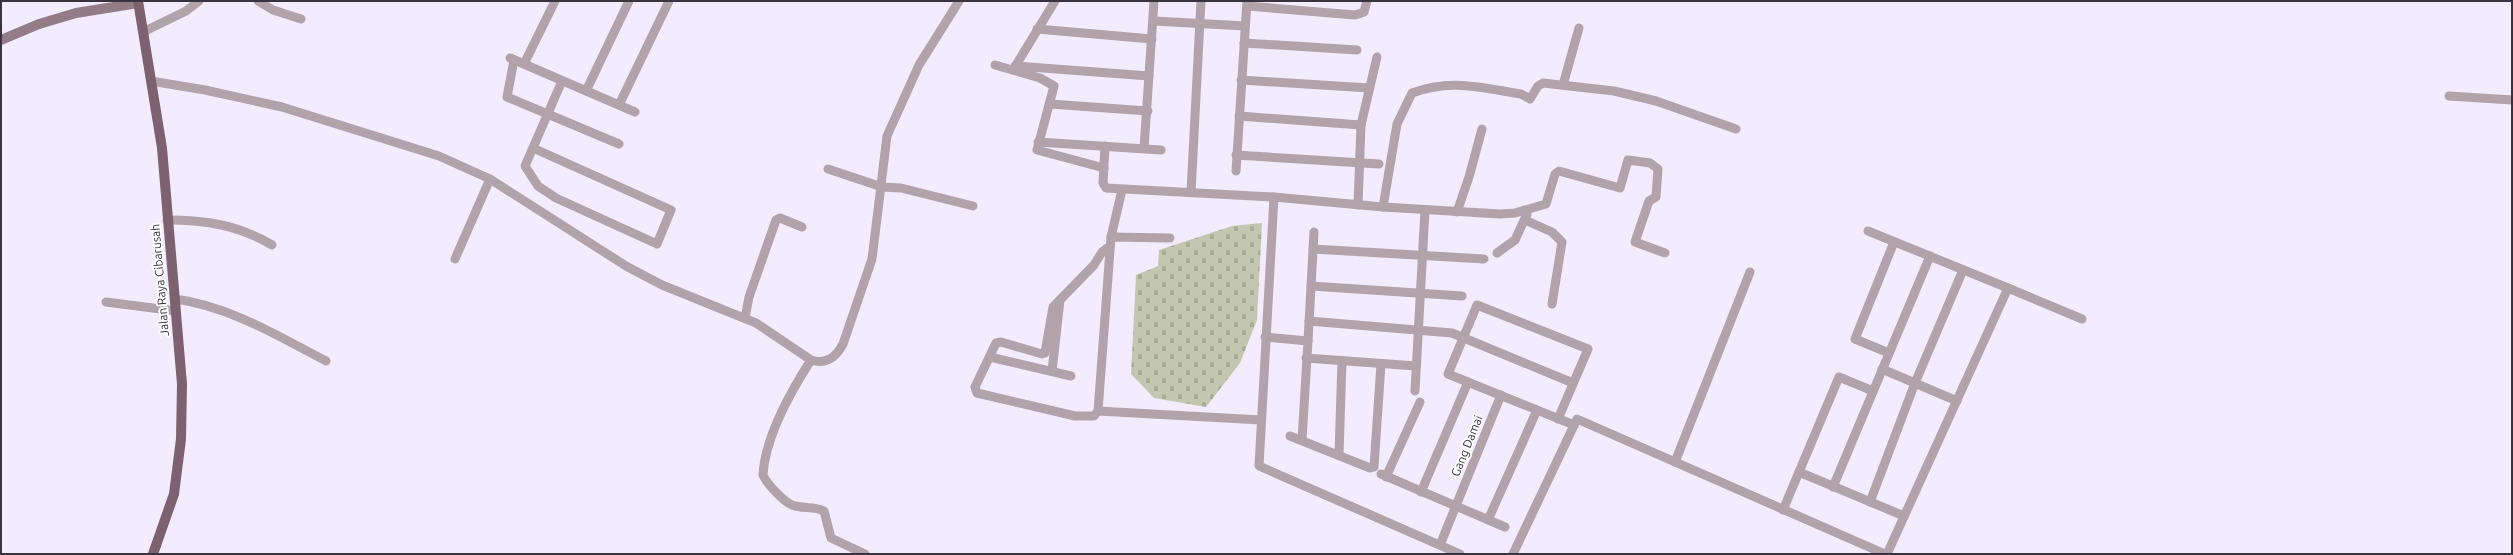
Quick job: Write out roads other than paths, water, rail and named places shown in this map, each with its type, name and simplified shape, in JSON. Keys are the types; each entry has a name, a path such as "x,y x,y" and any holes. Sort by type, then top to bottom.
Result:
{"main road":[{"name":"Jalan Raya Cibarusah","path":"138,5 162,148 182,384 178,466 174,494 153,554"}],"street":[{"path":"142,28 186,11 199,1"},
{"path":"258,1 273,10 301,19"},
{"path":"524,64 555,1"},
{"path":"586,91 629,1"},
{"path":"619,105 669,1"},
{"path":"151,81 205,90 282,107 327,123 355,129 439,156 490,179 631,269 662,284 745,318 769,330 811,360 818,362 829,360 838,352 843,344 872,259 882,187 887,136 919,65 959,1"},
{"path":"1014,68 1055,1"},
{"path":"1144,148 1154,21 1151,1"},
{"path":"1191,192 1201,1"},
{"path":"1236,171 1240,80 1247,4 1356,15 1364,12 1367,1"},
{"path":"1,40 38,24 76,13 138,5"},
{"path":"1154,21 1245,26"},
{"path":"1563,85 1579,28"},
{"path":"1037,29 1152,39"},
{"path":"1244,43 1358,50"},
{"path":"1358,205 1361,126 1377,57"},
{"path":"619,144 507,96 511,59 635,112"},
{"path":"995,65 1014,68 1150,76"},
{"path":"1014,68 1052,83 1054,90 1038,142 1038,150 1104,168"},
{"path":"1240,80 1370,88"},
{"path":"533,148 672,210 656,244 556,198 538,186 525,166 562,81"},
{"path":"1383,208 1397,124 1412,93 1431,86 1448,84 1521,94 1530,99 1540,84 1614,91 1656,101 1736,129"},
{"path":"2449,96 2512,100"},
{"path":"1050,104 1148,111"},
{"path":"1239,116 1361,126"},
{"path":"1457,212 1469,177 1482,129"},
{"path":"1038,142 1161,150"},
{"path":"1105,146 1105,187 1122,190 1274,197 1383,208 1500,214 1528,210 1546,204 1555,174 1559,171 1620,188 1628,160 1650,163 1658,169 1656,197 1650,200 1635,242 1665,253"},
{"path":"1236,155 1379,164"},
{"path":"828,169 882,187 906,189 973,206"},
{"path":"455,259 490,179"},
{"path":"1122,190 1111,242 1098,411 1092,417 1075,416 977,393 975,387 995,344 1000,342 1044,354 1053,307 1094,266 1102,252 1111,242 1170,238"},
{"path":"1274,197 1258,462 1261,468 1460,554"},
{"path":"1415,391 1425,210"},
{"path":"1497,253 1515,240 1525,220 1528,210"},
{"path":"745,318 749,297 776,220 780,218 802,227"},
{"path":"167,220 192,220 225,225 254,234 272,245"},
{"path":"1525,220 1552,232 1562,242 1552,304"},
{"path":"1868,231 2082,319"},
{"path":"1302,440 1314,232"},
{"path":"1889,353 1855,339 1894,242"},
{"path":"1313,248 1484,260"},
{"path":"1833,487 1930,256"},
{"path":"1870,502 1915,383 1963,270"},
{"path":"1675,462 1750,272"},
{"path":"1311,286 1462,296"},
{"path":"1513,554 1577,419 1886,554 2008,288"},
{"path":"175,299 207,305 227,312 326,360"},
{"path":"1052,371 1060,300"},
{"path":"106,302 176,311"},
{"path":"1558,419 1588,349 1478,305 1448,374 1558,419 1574,425"},
{"path":"1309,321 1452,333 1463,339 1573,384"},
{"path":"1265,337 1308,341"},
{"path":"990,357 1071,376"},
{"path":"1306,358 1416,366"},
{"path":"811,360 783,409 772,439 763,475 785,500 793,505 824,511 831,538 865,554"},
{"path":"1339,454 1342,361"},
{"path":"1290,436 1339,454 1370,468 1375,465 1381,364"},
{"path":"1882,369 1957,401"},
{"path":"1783,510 1839,377 1873,391"},
{"path":"1421,492 1468,382"},
{"name":"Gang Damai","path":"1440,545 1501,395"},
{"path":"1420,402 1384,476 1504,527"},
{"path":"1488,520 1537,410"},
{"path":"1098,411 1261,420"},
{"path":"1799,472 1904,516"}]}
